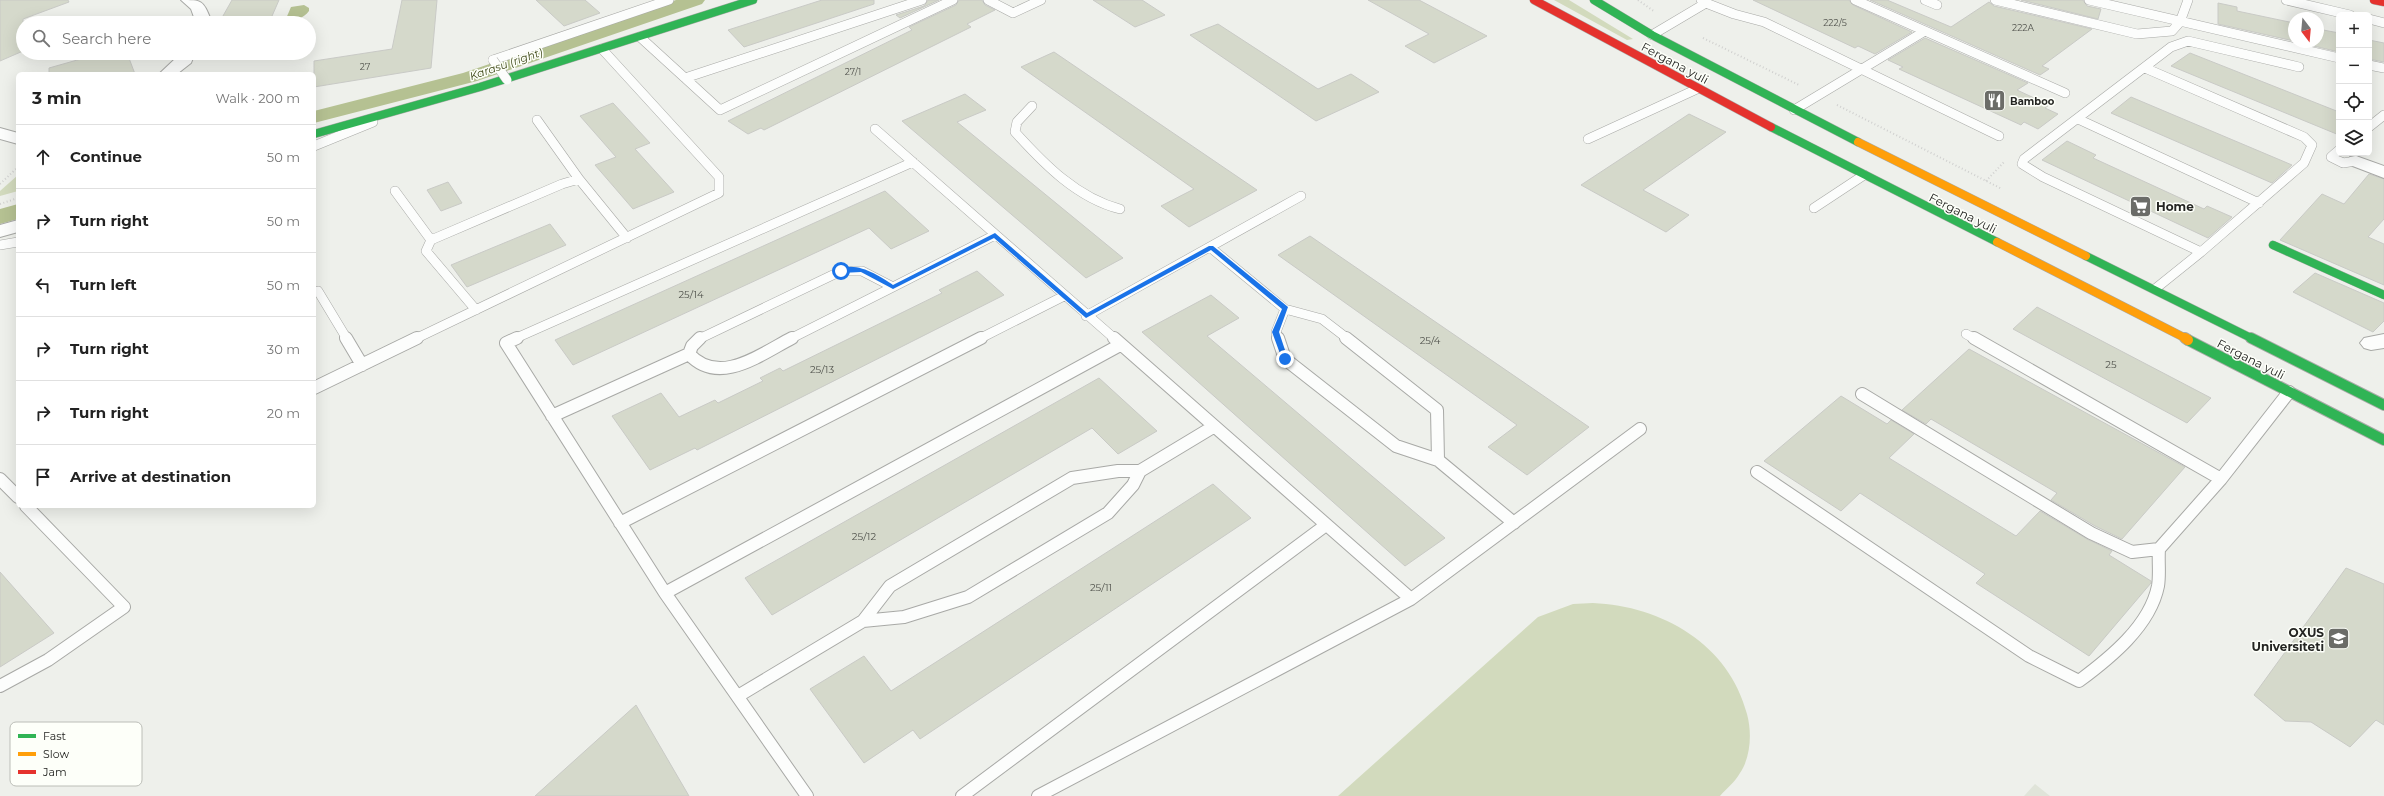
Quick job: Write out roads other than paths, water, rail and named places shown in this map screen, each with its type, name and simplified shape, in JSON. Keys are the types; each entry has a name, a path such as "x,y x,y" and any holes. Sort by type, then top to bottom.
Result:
{"main road":[{"path":"316,133 405,110 507,80 753,0"},
{"name":"Fergana yuli","path":"1534,0 1697,89 2384,440"},
{"name":"Fergana yuli","path":"1594,0 1652,35 1794,110 2155,289 2384,405"},
{"path":"1597,0 1608,9"},
{"path":"2374,0 2384,2"},
{"path":"2273,245 2384,296"}],"street":[{"path":"189,0 198,7 201,16"},
{"path":"169,72 184,60"},
{"path":"0,133 16,138"},
{"path":"2356,161 2384,172"},
{"path":"0,231 16,227"}],"lane":[{"path":"507,80 493,60 669,0"},
{"path":"685,78 922,0"},
{"path":"640,37 720,110 953,0"},
{"path":"988,0 1013,13 1041,0"},
{"path":"1855,0 2065,92"},
{"path":"1926,0 1937,5"},
{"path":"1995,0 2137,34 2172,31 2180,22 2188,0"},
{"path":"2089,0 2336,57"},
{"path":"2286,0 2337,12"},
{"path":"1652,35 1706,1 1734,14 1764,22 1999,136"},
{"path":"2372,20 2384,23"},
{"path":"1794,110 1925,30"},
{"path":"2201,252 2043,177 2022,164 2033,150 2078,119 2171,47 2188,41 2299,68"},
{"path":"316,387 719,193 719,177 602,49"},
{"path":"2372,66 2384,68"},
{"path":"2145,68 2308,140 2312,145 2304,163 2259,203 2155,289"},
{"path":"1588,139 1697,89"},
{"path":"1032,106 1017,122 1015,132 1032,152 1084,194 1100,204 1120,209"},
{"path":"316,145 405,110"},
{"path":"2372,125 2384,115"},
{"path":"2078,119 2259,203"},
{"path":"537,120 579,179 626,238"},
{"path":"875,129 1086,316 1411,599"},
{"path":"2336,152 2331,156 2337,161 2348,164 2356,161"},
{"path":"807,796 665,593 506,343 913,162"},
{"path":"1814,208 1864,175"},
{"path":"476,310 426,251 431,240 562,184 579,179"},
{"path":"395,191 431,240"},
{"path":"1086,316 1211,248 1301,196"},
{"path":"689,354 698,365 716,369 733,368 995,235"},
{"path":"0,245 16,242"},
{"path":"1211,248 1285,308 1322,319 1437,410 1438,460"},
{"path":"552,416 689,354 692,346 701,337 841,271 861,270 873,275 893,288"},
{"path":"316,290 362,365"},
{"path":"620,523 1064,296"},
{"path":"1285,308 1276,332 1285,359 1396,446 1438,460 1514,523"},
{"path":"1966,334 2221,480"},
{"path":"665,593 1120,345"},
{"path":"1862,394 2091,533 2132,552 2159,548 2221,480 2289,392"},
{"path":"738,696 863,621 890,586 1072,478 1118,471 1140,471 1214,427"},
{"path":"1038,796 1411,599 1640,429"},
{"path":"863,621 904,617 968,597 1108,513 1133,485 1140,471"},
{"path":"1757,472 2029,656 2079,681 2098,667 2142,622 2158,587 2159,548"},
{"path":"0,479 16,495"},
{"path":"0,686 48,660 124,607 28,508"},
{"path":"962,796 1326,525"}],"waterway":[{"name":"Karasu (right)","path":"316,116 470,77 695,0"},
{"name":"Karasu (right)","path":"0,217 16,212"}],"place":[{"name":"Bamboo","path":"1995,101"},
{"name":"Home","path":"2140,206"},
{"name":"OXUS Universiteti","path":"2339,639"}]}
